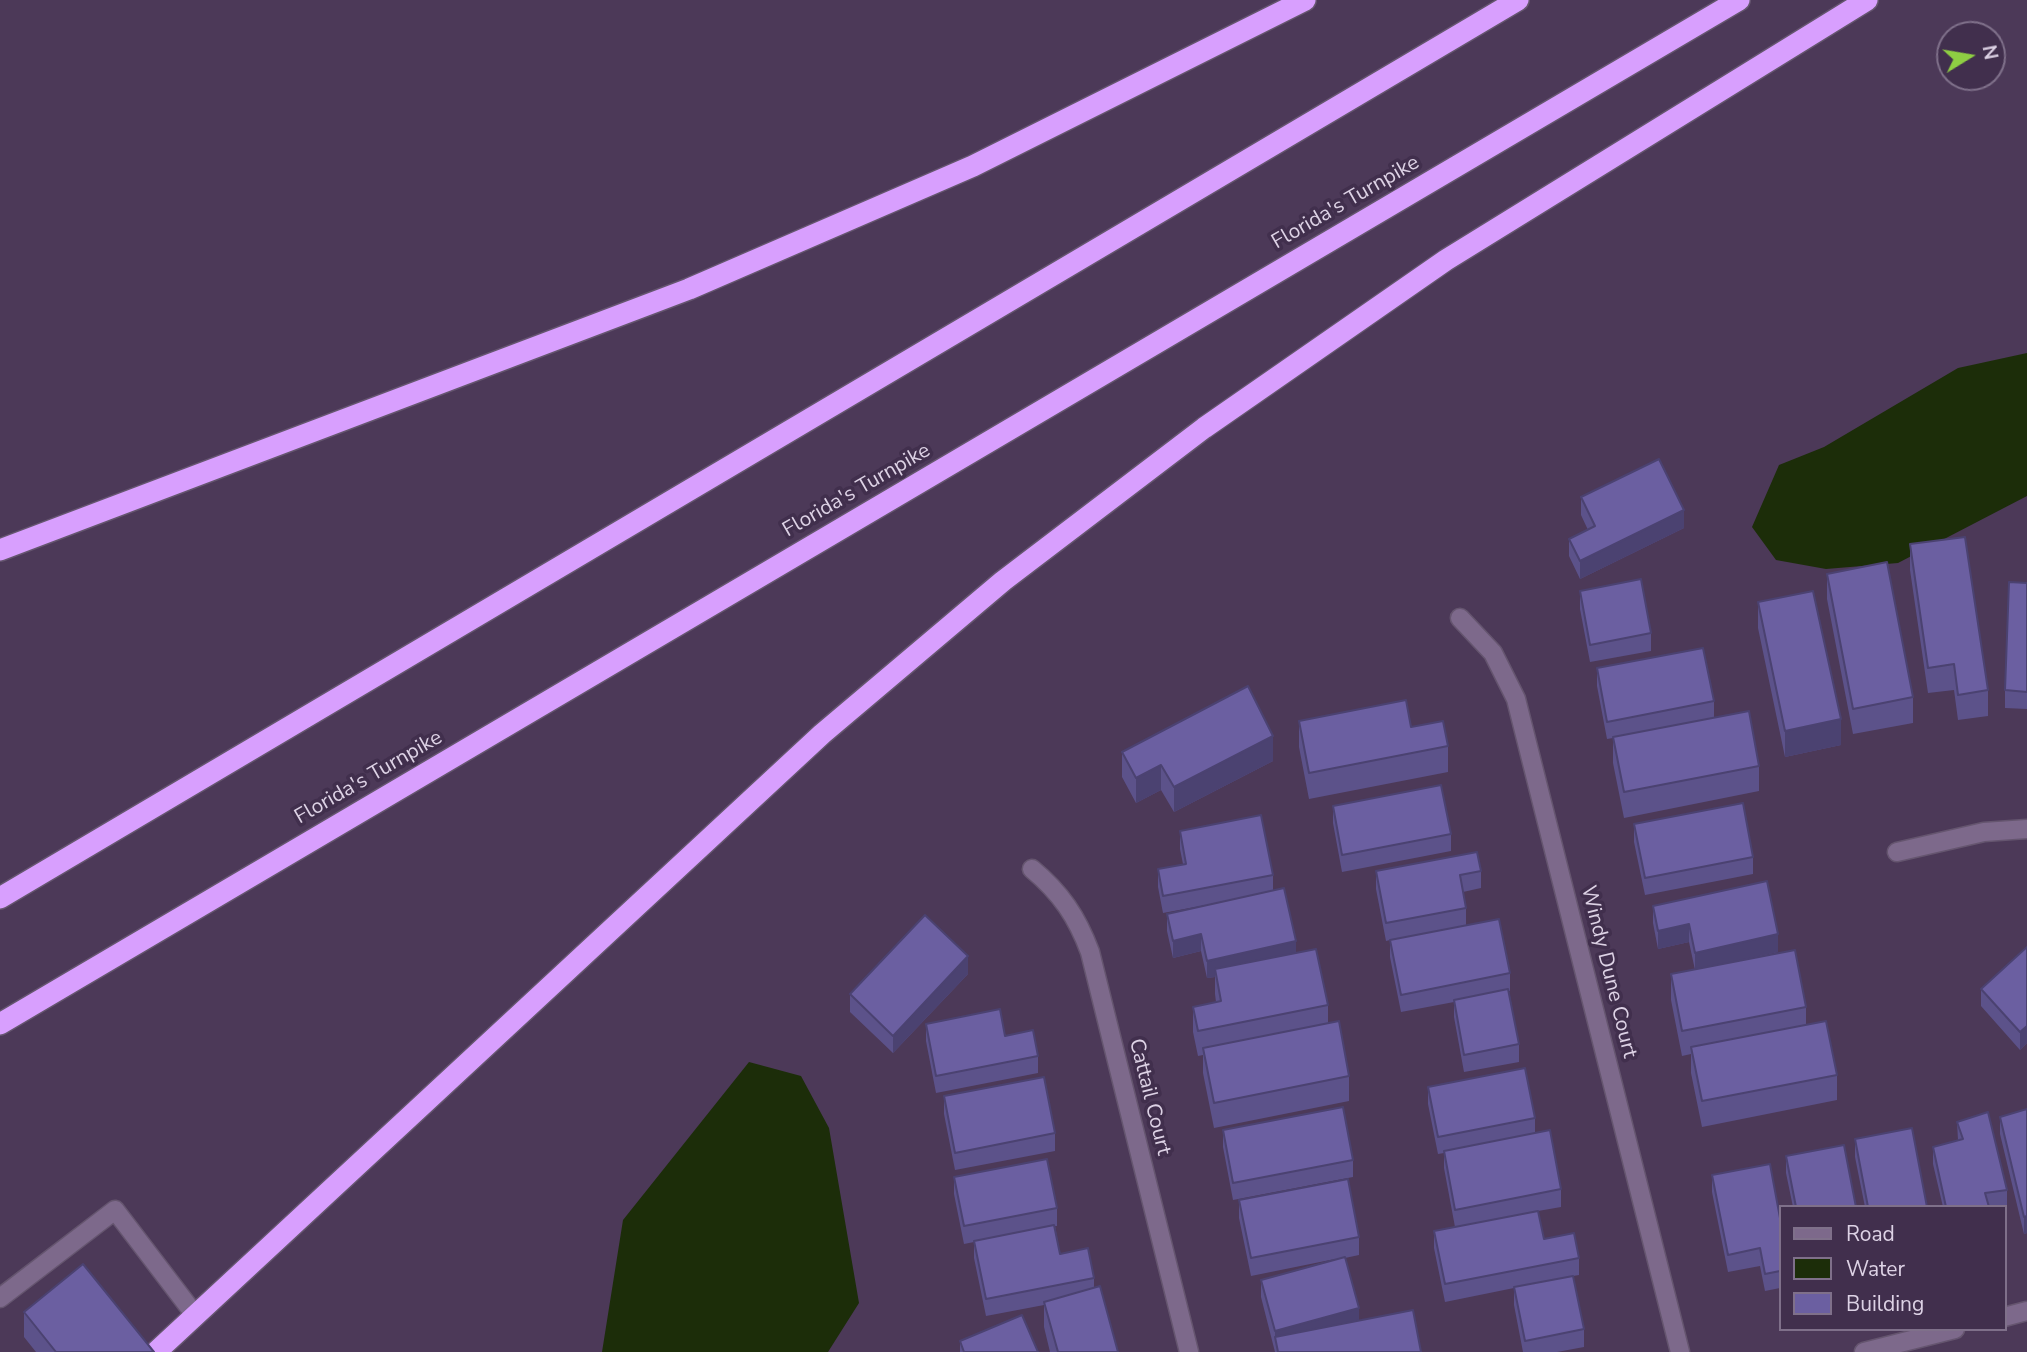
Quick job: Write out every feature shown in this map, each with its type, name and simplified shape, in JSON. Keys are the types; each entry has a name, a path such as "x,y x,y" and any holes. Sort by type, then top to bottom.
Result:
{"highway":[{"path":"0,550 689,289 973,166 1305,0"},
{"path":"0,898 1518,0"},
{"name":"Florida's Turnpike","path":"0,1024 1739,0"},
{"path":"156,1352 822,734 1003,580 1204,428 1446,260 1867,0"}],"street":[{"name":"Windy Dune Court","path":"1460,618 1493,653 1516,699 1679,1352"},
{"path":"1897,852 1984,832 2027,829"},
{"name":"Cattail Court","path":"1032,869 1067,903 1081,926 1090,952 1189,1352"},
{"path":"0,1298 115,1210 195,1315"},
{"path":"2006,1316 2027,1311"},
{"path":"1864,1352 1947,1331"}],"water":[{"path":"2027,353 2027,496 1898,563 1826,569 1776,560 1752,527 1779,465 1824,447 1958,368"},
{"path":"749,1062 801,1076 829,1128 859,1303 828,1352 602,1352 623,1220"}],"building":[{"path":"1659,459 1684,510 1580,561 1569,539 1595,526 1581,497"},
{"path":"1965,537 1988,690 1958,695 1954,664 1928,668 1910,544"},
{"path":"1887,562 1913,697 1853,709 1827,574"},
{"path":"1641,579 1651,633 1590,645 1580,591"},
{"path":"2009,582 2027,583 2027,692 2005,690"},
{"path":"1813,591 1841,719 1785,731 1758,602"},
{"path":"1703,648 1714,701 1607,722 1597,668"},
{"path":"1248,686 1273,736 1174,787 1161,765 1136,778 1122,752"},
{"path":"1406,700 1411,727 1443,721 1448,746 1309,773 1299,721"},
{"path":"1749,711 1759,766 1624,792 1613,737"},
{"path":"1441,785 1451,834 1342,855 1333,806"},
{"path":"1743,803 1753,857 1645,878 1634,824"},
{"path":"1261,815 1273,875 1163,896 1158,869 1186,864 1180,831"},
{"path":"1477,852 1481,871 1460,875 1466,908 1386,923 1376,871"},
{"path":"1767,881 1778,934 1695,953 1689,924 1658,931 1653,906"},
{"path":"1284,888 1296,941 1207,961 1201,934 1173,941 1167,914"},
{"path":"925,915 968,956 893,1036 850,994"},
{"path":"1499,919 1510,973 1401,995 1390,940"},
{"path":"2027,947 2027,1026 2020,1032 1981,989"},
{"path":"1316,949 1328,1005 1198,1031 1193,1007 1221,1001 1215,969"},
{"path":"1795,950 1806,1007 1682,1031 1671,974"},
{"path":"1508,989 1519,1044 1464,1055 1454,1000"},
{"path":"1000,1009 1005,1036 1033,1030 1038,1056 936,1076 926,1024"},
{"path":"1339,1021 1349,1076 1214,1103 1203,1048"},
{"path":"1826,1021 1837,1075 1702,1101 1691,1047"},
{"path":"1525,1068 1535,1118 1438,1137 1428,1087"},
{"path":"1044,1077 1055,1133 955,1153 944,1096"},
{"path":"1343,1107 1353,1160 1233,1183 1223,1130"},
{"path":"2027,1109 2027,1216 2024,1217 2000,1117"},
{"path":"1988,1112 2007,1190 1985,1193 1988,1205 1946,1205 1933,1147 1963,1139 1957,1122"},
{"path":"1912,1128 1927,1205 1868,1205 1855,1139"},
{"path":"1550,1130 1561,1189 1455,1210 1444,1151"},
{"path":"1844,1145 1856,1205 1796,1205 1786,1156"},
{"path":"1047,1159 1057,1208 964,1226 954,1177"},
{"path":"1770,1164 1778,1207 1778,1271 1765,1274 1760,1248 1728,1255 1712,1175"},
{"path":"1348,1179 1359,1237 1251,1258 1239,1200"},
{"path":"1538,1211 1544,1239 1574,1233 1579,1258 1445,1284 1434,1231"},
{"path":"1054,1225 1060,1254 1088,1248 1094,1278 986,1299 974,1241"},
{"path":"1345,1257 1359,1308 1275,1331 1261,1280"},
{"path":"83,1264 154,1352 56,1352 24,1312"},
{"path":"1573,1276 1584,1329 1525,1341 1514,1287"},
{"path":"1100,1286 1118,1352 1058,1352 1044,1302"},
{"path":"1413,1310 1421,1352 1278,1352 1275,1337"},
{"path":"1022,1315 1038,1352 964,1352 960,1341"}]}
